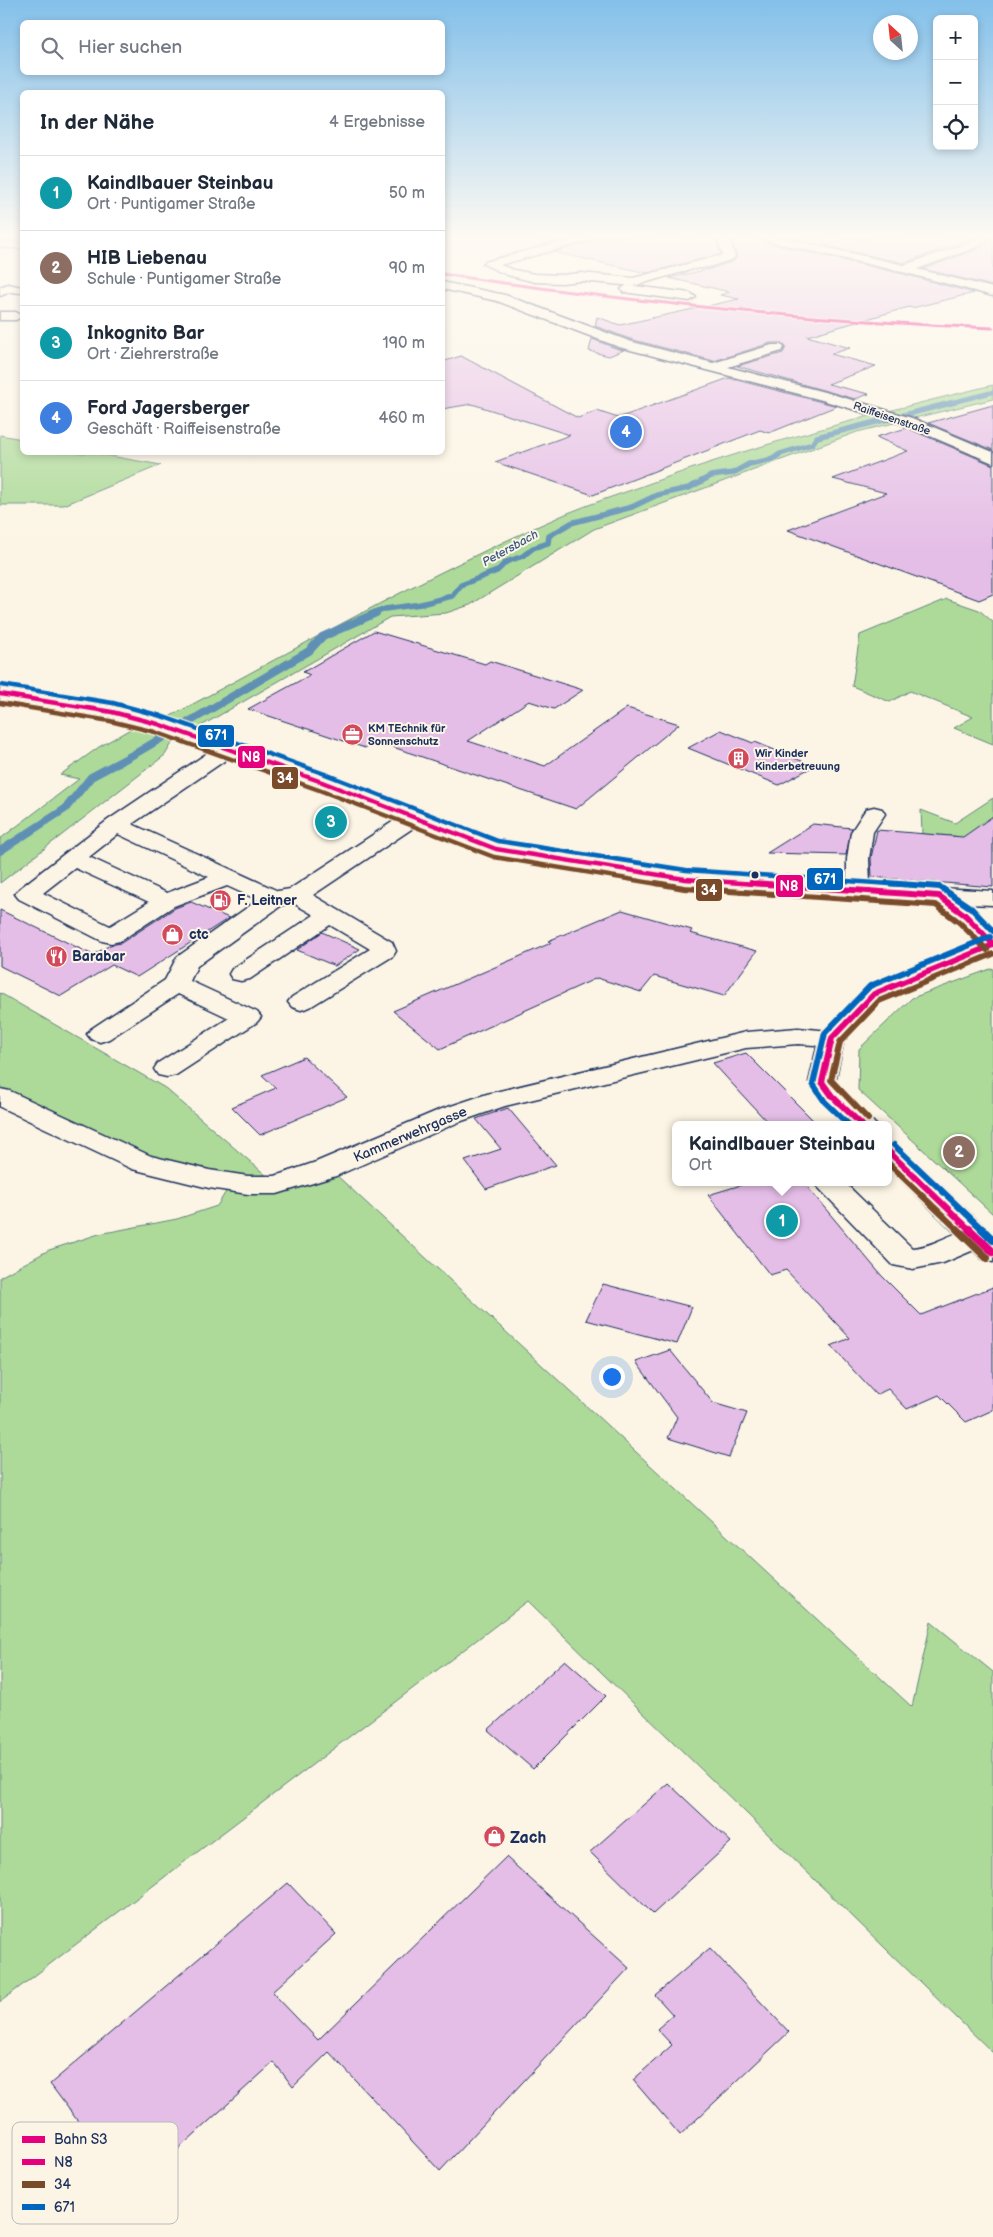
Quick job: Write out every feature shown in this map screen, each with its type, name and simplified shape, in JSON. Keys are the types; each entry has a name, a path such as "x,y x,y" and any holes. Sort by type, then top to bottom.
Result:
{"street":[{"name":"Raiffeisenstraße","path":"616,341 907,421 993,458"},
{"path":"714,367 777,348"},
{"path":"0,694 112,712 158,724 322,782 496,849 685,879 993,898"},
{"path":"229,748 116,825 27,894 111,936 166,901 229,877"},
{"path":"859,891 858,859 862,832 874,814"},
{"path":"100,1034 176,984 186,962 413,818"},
{"path":"116,825 229,877 330,915 383,947 384,951 301,1002"},
{"path":"72,858 166,901"},
{"path":"858,1121 832,1096 822,1082 822,1072 832,1038 874,994 993,945 965,914 939,896"},
{"path":"241,974 330,915"},
{"path":"167,1069 248,1017 176,984"},
{"name":"Kammerwehrgasse","path":"0,1098 142,1163 209,1179 248,1185 278,1185 326,1169 449,1116 505,1098 746,1040 798,1036 832,1038"},
{"path":"892,1155 985,1245"},
{"path":"831,1186 904,1258 912,1259 985,1245"}],"green space":[{"path":"993,385 993,399 857,432 594,529 470,605 446,613 390,617 175,741 165,755 0,883 0,839 79,779 60,775 99,747 134,727 143,731 406,590 514,537 568,513 681,472 814,431"},
{"path":"0,435 20,439 20,455 104,455 161,465 64,505 0,505"},
{"path":"947,599 979,610 993,622 993,744 954,728 973,717 910,691 890,702 852,686 860,635"},
{"path":"993,798 993,853 955,836 922,834 921,810 955,823"},
{"path":"993,968 993,1214 858,1090 859,1049 912,998"},
{"path":"0,993 165,1088 268,1177 249,1178 156,1160 0,1090"},
{"path":"333,1172 912,1707 931,1622 993,1672 993,2053 528,1601 0,2002 0,1277 49,1250 99,1234 177,1219 217,1206 227,1190"}],"building":[{"path":"591,341 598,341 624,350 609,356 589,351"},
{"path":"639,341 826,341 850,348 831,354 876,366 828,384 869,394 855,399 737,366 783,353 786,347 782,343 771,343 714,361"},
{"path":"461,356 578,418 597,411 618,418 729,378 837,406 769,433 760,430 593,495 495,462 570,435 472,404 445,408 445,361"},
{"path":"993,405 993,450 928,423"},
{"path":"907,428 993,465 993,594 979,600 788,530 886,493 833,479 908,451 876,437"},
{"path":"374,631 485,664 490,661 583,690 554,709 529,701 468,741 545,766 627,708 679,724 576,809 375,741 365,748 248,709 310,675 303,672"},
{"path":"721,730 814,766 779,785 688,748"},
{"path":"993,816 993,887 872,877 871,858 877,830 963,837"},
{"path":"813,824 852,828 846,855 767,853"},
{"path":"191,902 229,918 137,977 112,965 61,996 0,966 0,910 93,955 110,945 121,943 175,908"},
{"path":"622,910 692,930 690,933 757,951 724,996 654,976 641,992 597,978 440,1049 393,1011 551,943 548,941"},
{"path":"322,932 360,949 335,966 297,950"},
{"path":"746,1053 814,1121 766,1121 713,1063"},
{"path":"304,1057 347,1097 260,1135 232,1107 276,1088 262,1075"},
{"path":"508,1108 556,1165 486,1189 465,1161 501,1149 476,1119"},
{"path":"738,1186 806,1186 881,1275 921,1315 993,1287 993,1410 966,1422 939,1395 907,1409 888,1389 876,1395 831,1346 850,1338 786,1270 770,1275 708,1195"},
{"path":"603,1284 692,1307 677,1344 586,1320"},
{"path":"670,1350 713,1403 747,1413 729,1457 668,1438 677,1417 636,1362"},
{"path":"565,1660 606,1696 533,1769 488,1730"},
{"path":"668,1783 731,1842 653,1914 590,1852"},
{"path":"506,1857 629,1968 440,2171 329,2052 293,2087 274,2062 178,2149 178,2122 78,2122 50,2084 288,1883 336,1934 272,1992 318,2040"},
{"path":"710,1948 789,2032 680,2135 633,2080 672,2045 657,2029 673,2015 655,1995"}],"waterway":[{"name":"Petersbach","path":"950,403 993,392"},
{"name":"Petersbach","path":"373,614 385,609 421,604 452,596 461,585 497,571 506,562 523,556 533,548 548,543 549,536 571,523 632,507 657,495 689,488 711,476 733,473 749,464 773,459 780,454 812,444 817,437 955,402"},
{"name":"Petersbach","path":"0,851 65,809 91,777 138,752 309,651 322,637 376,613"}],"transit line":[{"name":"671","path":"1,685 113,703 161,716 325,774 498,841 686,870 940,887 971,908 993,931"},
{"name":"N8","path":"0,694 112,712 158,724 322,782 496,849 685,879 939,896 965,915 993,944"},
{"name":"34","path":"0,703 110,721 155,732 319,790 494,857 684,888 936,905 959,922 987,950"},
{"name":"671","path":"845,1121 825,1102 813,1084 825,1033 870,986 990,937"},
{"name":"N8","path":"858,1121 832,1096 822,1082 832,1038 874,994 993,945"},
{"name":"34","path":"868,1119 831,1080 840,1042 879,1001 993,954"},
{"name":"671","path":"894,1145 993,1240"},
{"name":"N8","path":"892,1155 993,1252"},
{"name":"34","path":"892,1167 987,1258"}],"place":[{"name":"Ford Jagersberger","path":"626,432"},
{"name":"KM TEchnik für Sonnenschutz","path":"352,734"},
{"name":"Wir Kinder Kinderbetreuung","path":"739,759"},
{"name":"Inkognito Bar","path":"331,822"},
{"name":"F. Leitner","path":"221,900"},
{"name":"ctc","path":"173,934"},
{"name":"Barabar","path":"56,956"},
{"name":"HIB Liebenau","path":"959,1152"},
{"name":"Kaindlbauer Steinbau","path":"782,1221"},
{"name":"Zach","path":"494,1837"}]}
